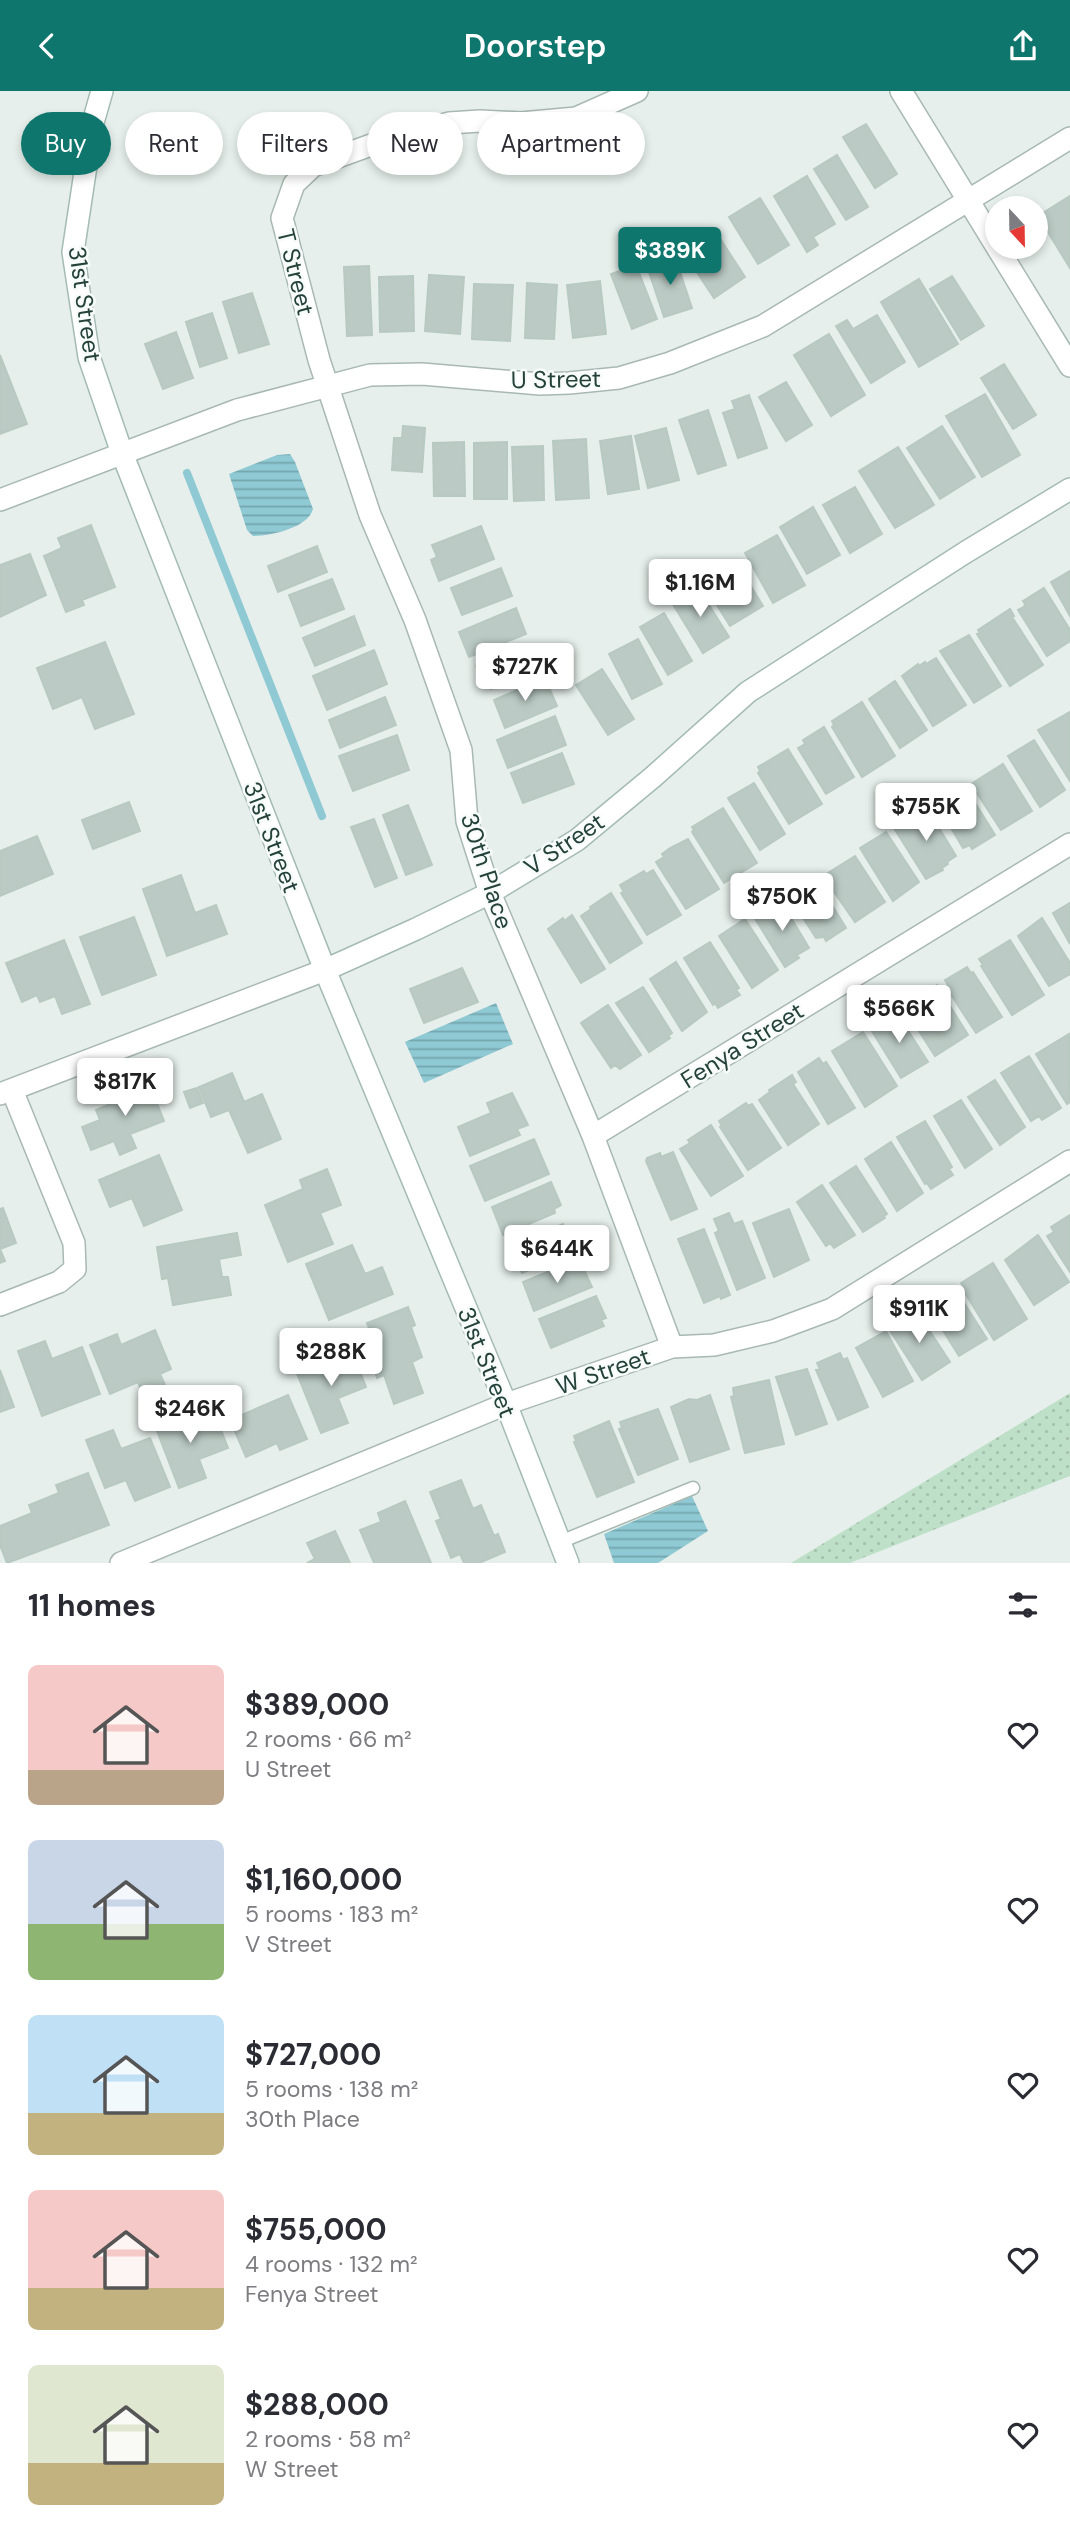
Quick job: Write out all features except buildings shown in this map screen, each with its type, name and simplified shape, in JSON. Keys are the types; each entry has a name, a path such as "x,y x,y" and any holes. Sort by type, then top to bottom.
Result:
{"street":[{"name":"31st Street","path":"102,91 92,126 73,252 89,357 122,453 325,970 506,1404 568,1563"},
{"name":"T Street","path":"327,387 282,218 294,184 305,173 313,166 371,145 449,123 520,123 576,118 637,91"},
{"path":"901,91 1070,366"},
{"name":"U Street","path":"0,500 237,410 370,375 422,374 540,384 619,377 642,372 763,326 1070,138"},
{"name":"30th Place","path":"327,387 370,515 415,620 461,750 467,821 490,893 593,1136 672,1347"},
{"name":"V Street","path":"6,1092 325,970 490,893 577,840 653,777 748,691 1070,489"},
{"name":"Fenya Street","path":"593,1136 1070,844"},
{"path":"0,1305 59,1282 75,1269 74,1243 6,1092"},
{"name":"W Street","path":"121,1563 165,1554 506,1404 672,1347 726,1342 773,1331 832,1309 1070,1161"}],"lane":[{"path":"559,1542 693,1488"}],"green space":[{"path":"1070,1393 1070,1476 850,1563 791,1563"}],"water":[{"path":"290,454 313,509 310,516 296,526 253,536 247,530 229,474 277,455"},
{"path":"496,1003 513,1044 424,1083 405,1042"},
{"path":"692,1496 708,1531 658,1563 614,1563 604,1534"}],"waterway":[{"path":"187,473 322,816"}]}
